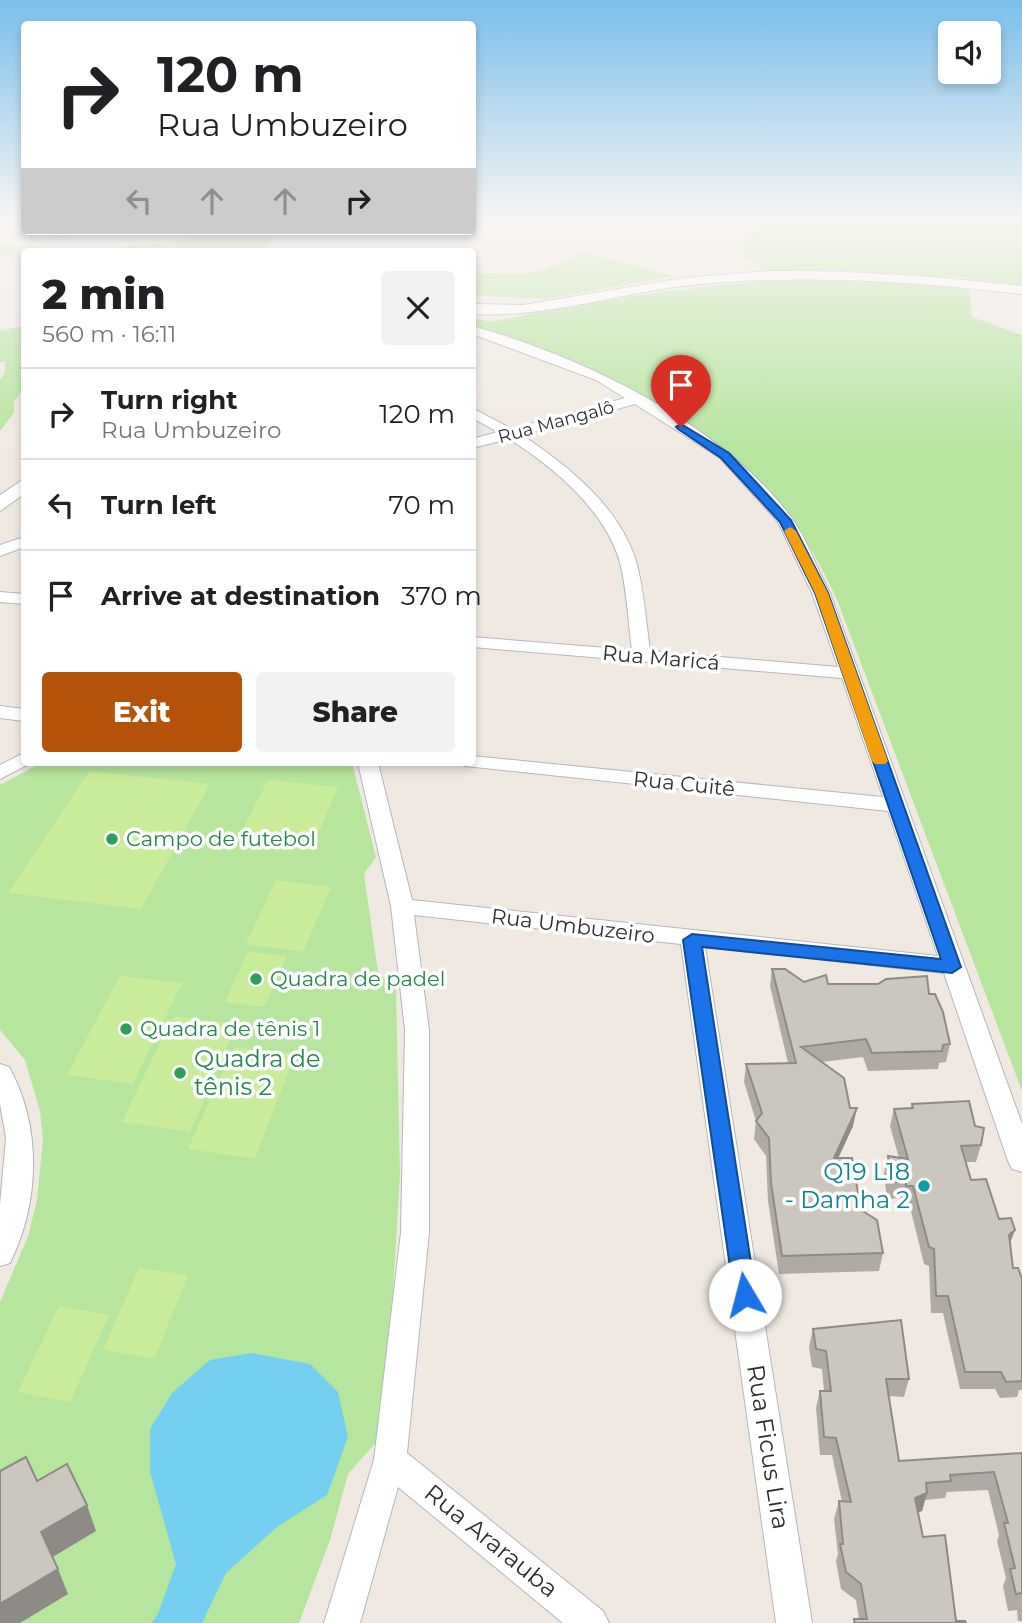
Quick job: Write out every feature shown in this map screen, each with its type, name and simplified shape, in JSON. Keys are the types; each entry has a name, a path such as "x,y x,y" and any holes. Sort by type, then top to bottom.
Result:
{"street":[{"path":"476,309 506,311 579,298"},
{"path":"476,331 601,377 638,399 725,455 785,520 821,593 1022,1161"},
{"name":"Rua Mangalô","path":"476,443 638,399"},
{"path":"476,414 513,434 557,467 601,512 625,553 642,657"},
{"path":"0,505 21,488"},
{"path":"0,551 21,543"},
{"path":"0,597 21,599"},
{"name":"Rua Maricá","path":"476,642 849,673"},
{"path":"0,712 21,715"},
{"path":"0,773 21,761"},
{"name":"Rua Cuitê","path":"476,762 895,805"},
{"path":"342,1623 390,1460 415,1232 417,1030 402,906 369,766"},
{"name":"Rua Umbuzeiro","path":"402,906 952,967"},
{"name":"Rua Ficus Lira","path":"692,940 794,1623"},
{"path":"0,1074 9,1087 21,1156 13,1220 0,1254"},
{"name":"Rua Ararauba","path":"390,1460 591,1623"}],"green space":[{"path":"627,298 971,298 972,317 1022,335 1022,1091 838,602 809,548 774,500 734,459 688,423 638,393 586,367 476,327 476,319 491,322"},
{"path":"21,327 21,392 14,402 14,413 0,431 0,380 5,373 5,362 0,362 0,331"},
{"path":"35,766 353,766 376,857 364,874 378,972 396,990 400,1174 390,1341 379,1439 348,1474 330,1540 299,1623 0,1623 0,1302 28,1236 37,1200 43,1139 40,1111 25,1060 0,1030 0,785"},
{"name":"Campo de futebol","path":"89,771 210,784 141,909 8,893"},
{"path":"268,780 338,787 311,850 237,841"},
{"path":"276,880 331,887 303,952 246,944"},
{"name":"Quadra de padel","path":"248,952 287,956 264,1007 225,1002"},
{"name":"Quadra de tênis 1","path":"120,976 182,983 133,1084 67,1075"},
{"name":"Quadra de tênis 2","path":"173,1016 237,1024 190,1132 122,1122"},
{"path":"234,1047 295,1054 255,1159 188,1149"},
{"path":"139,1268 188,1275 154,1359 103,1350"},
{"path":"59,1306 109,1315 70,1402 18,1392"}],"water":[{"path":"252,1353 310,1364 338,1392 348,1437 327,1495 277,1527 226,1573 202,1623 151,1623 158,1614 176,1564 150,1472 150,1429 172,1393 210,1360"}],"building":[{"path":"772,969 785,969 804,982 826,975 828,984 878,984 886,979 927,976 929,994 935,994 943,1012 950,1044 943,1045 942,1051 872,1053 866,1039 801,1047 844,1078 850,1108 857,1108 834,1158 852,1158 861,1210 877,1220 883,1253 782,1256 771,1183 769,1138 756,1121 762,1113 746,1064 796,1063"},
{"path":"969,1101 975,1126 984,1128 981,1145 961,1146 971,1180 986,1179 999,1219 1011,1218 1015,1230 1009,1235 1013,1268 1018,1268 1022,1279 1022,1381 1006,1382 1001,1372 965,1372 948,1296 936,1296 934,1249 929,1247 913,1186 906,1186 906,1182 891,1182 888,1156 908,1159 894,1109 913,1108 912,1104"},
{"path":"901,1320 909,1379 886,1379 899,1461 1022,1453 1022,1593 1016,1594 1010,1569 1015,1568 1004,1523 1008,1523 994,1472 950,1475 951,1481 926,1483 927,1493 915,1498 923,1537 945,1535 956,1621 966,1623 855,1623 854,1619 867,1619 861,1584 846,1572 840,1544 843,1544 839,1501 851,1502 836,1438 824,1437 820,1391 831,1391 826,1351 816,1349 813,1329"},
{"path":"26,1457 37,1481 67,1464 87,1505 41,1532 58,1569 0,1604 0,1471"}],"slow traffic":[{"path":"790,531 821,593 880,761"}],"place":[{"name":"Campo de futebol","path":"112,839"},
{"name":"Quadra de padel","path":"256,979"},
{"name":"Quadra de tênis 1","path":"126,1029"},
{"name":"Quadra de tênis 2","path":"180,1073"},
{"name":"Q19 L18 - Damha 2","path":"924,1186"}],"route":[{"path":"681,427 725,455 785,520 821,593 952,967 692,940 745,1295"}]}
